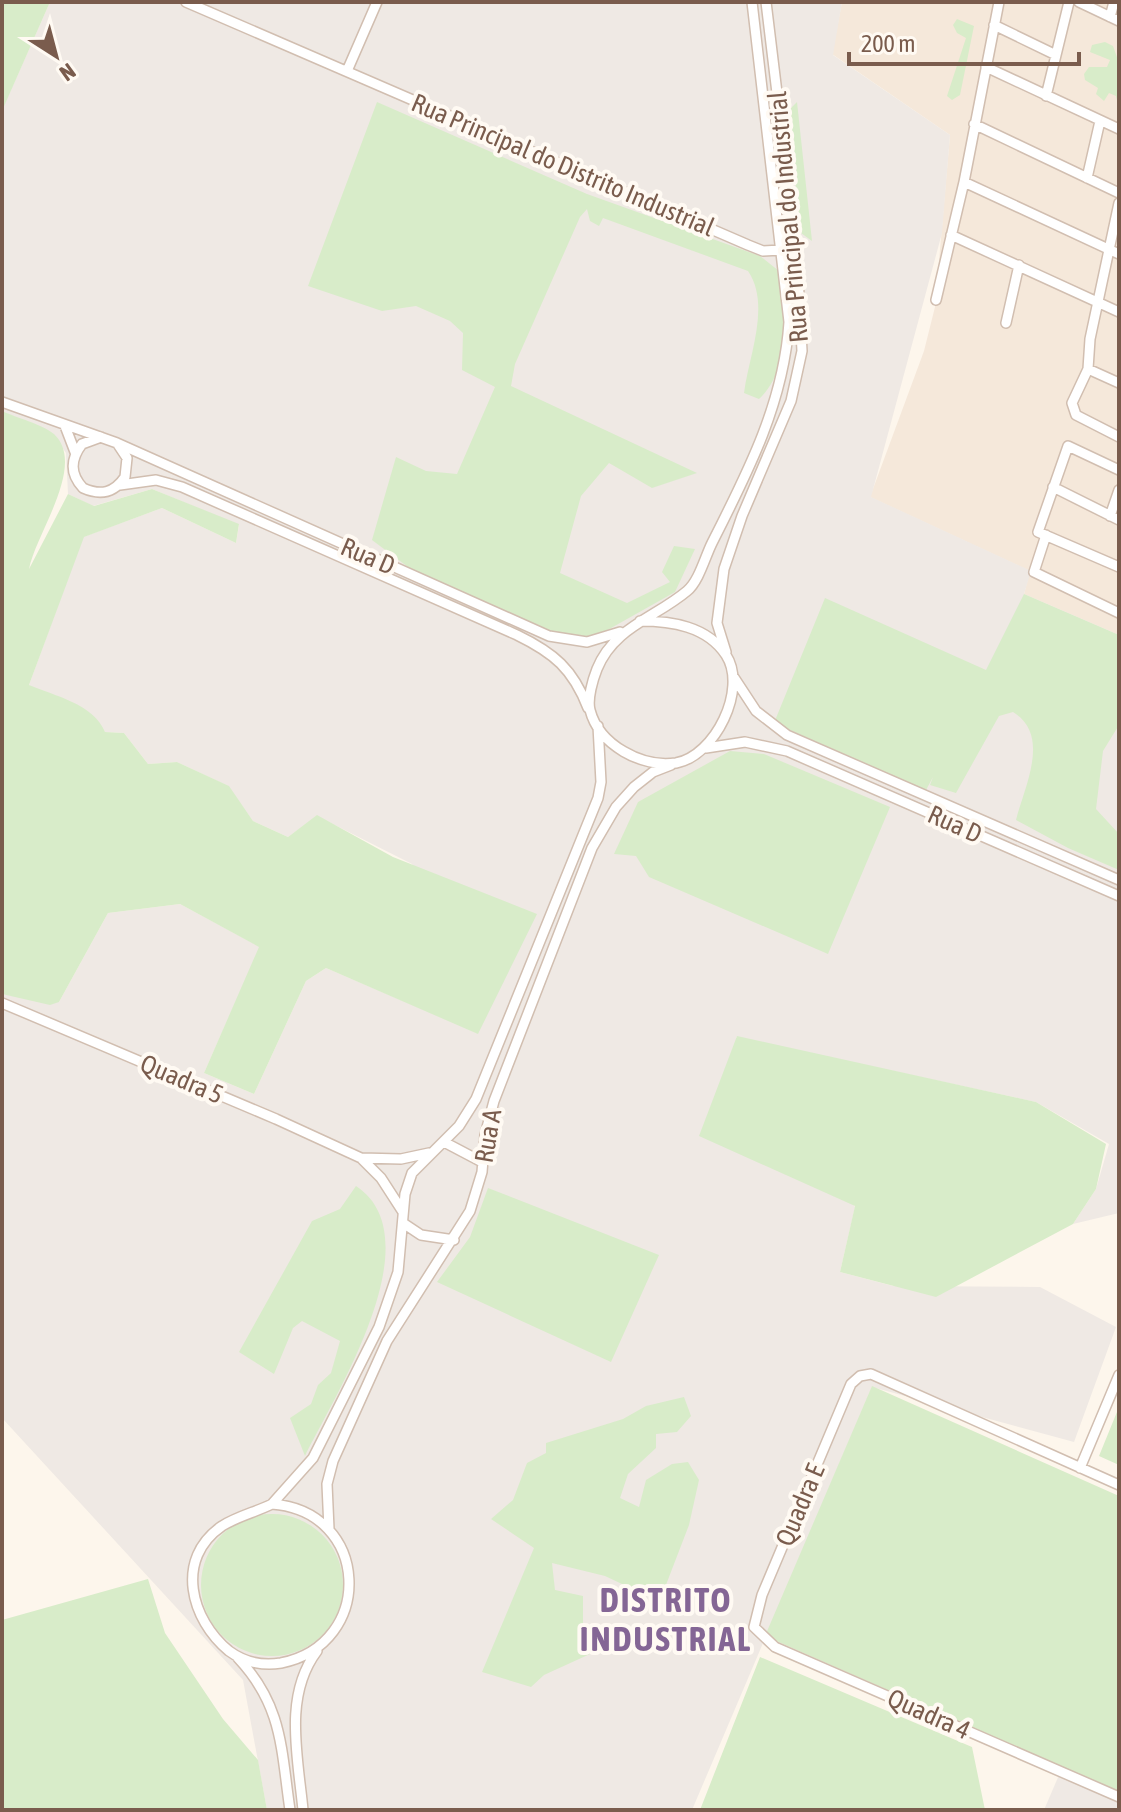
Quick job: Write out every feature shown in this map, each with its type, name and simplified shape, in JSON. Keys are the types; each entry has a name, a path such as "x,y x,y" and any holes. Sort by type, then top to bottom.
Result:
{"street":[{"name":"Rua Principal do Distrito Industrial","path":"186,2 748,245 763,251 781,250"},
{"path":"347,71 377,2"},
{"name":"Rua Principal do Industrial","path":"640,621 690,589 763,437 787,356 789,322 752,2"},
{"name":"Rua Principal do Industrial","path":"727,655 717,623 724,569 742,516 791,401 802,351 801,301 766,2"},
{"path":"936,300 964,182 999,2"},
{"path":"1046,96 1069,2"},
{"path":"1079,2 1115,19 1114,2"},
{"path":"994,25 1056,55"},
{"path":"986,67 1119,129"},
{"path":"1087,178 1100,121"},
{"path":"974,124 1119,193"},
{"path":"964,182 1119,254"},
{"path":"1119,203 1098,302 1088,369 1072,403 1073,410 1119,437"},
{"path":"951,235 1119,312"},
{"path":"1006,323 1019,265"},
{"path":"1088,369 1119,383"},
{"path":"777,397 791,401"},
{"path":"2,402 117,443 124,450 128,468 120,485 102,493 83,488 73,472 75,452 65,426"},
{"path":"75,452 82,444 101,437"},
{"name":"Rua D","path":"117,443 564,642 587,642 624,631"},
{"path":"1119,470 1068,446 1038,532 1119,567"},
{"name":"Rua D","path":"120,485 156,480 182,487 549,651 578,682 589,708"},
{"path":"1053,487 1114,518 1119,490"},
{"path":"1046,535 1034,572 1119,613"},
{"path":"321,549 324,537"},
{"path":"640,621 687,626 703,634 727,655 731,673 727,716 716,735 699,751 678,763 649,762 627,755 598,726 589,708 598,667 624,631 640,621"},
{"name":"Rua D","path":"731,673 756,711 787,735 1119,880"},
{"name":"Rua A","path":"272,1504 313,1458 379,1327 394,1291 403,1212 412,1173 444,1142 476,1099 598,798 601,782 598,726"},
{"name":"Rua D","path":"699,751 716,744 745,742 787,751 1119,896"},
{"name":"Rua A","path":"329,1529 327,1484 357,1404 387,1341 413,1296 454,1240 473,1202 494,1101 592,848 616,807 653,772 678,763"},
{"path":"1028,856 1034,844"},
{"path":"552,915 563,919"},
{"name":"Quadra 5","path":"2,1003 361,1158 381,1178 403,1212"},
{"path":"444,1142 482,1162"},
{"name":"Quadra 5","path":"361,1158 401,1159 430,1153"},
{"path":"403,1223 421,1235 454,1240"},
{"name":"Quadra E","path":"754,1618 847,1393 860,1376 871,1374 1080,1468"},
{"path":"1119,1375 1080,1468 1119,1485"},
{"path":"290,1810 277,1717 263,1688 236,1656 215,1639 199,1618 194,1605 196,1566 207,1541 220,1527 272,1504 304,1510 329,1529 345,1558 349,1591 345,1612 334,1632 304,1668 297,1691 296,1728 303,1810"},
{"name":"Quadra 4","path":"754,1618 754,1627 775,1647 1119,1797"},
{"path":"236,1656 255,1664 275,1664 317,1650"}],"shaded area":[{"path":"50,2 842,2 833,55 950,135 942,233 871,497 1031,571 1024,594 1119,635 1119,1213 1073,1224 1096,1189 1109,1144 1036,1102 736,1037 855,1207 840,1272 893,1286 1040,1287 1116,1327 1074,1442 872,1387 692,1810 267,1810 243,1680 2,1418 2,994 59,1002 108,913 180,904 260,947 204,1073 254,1094 306,981 326,968 478,1033 412,864 317,816 288,837 253,821 228,786 177,762 148,764 124,733 105,732 29,685 83,537 162,508 236,543 239,525 152,489 93,506 68,494 66,453 53,434 2,411 2,110"},
{"path":"842,2 1119,2 1119,635 1024,594 1030,571 870,497 924,351 935,307 950,135 832,54"},
{"path":"1059,1775 1119,1801 1119,1810 1044,1810"}],"green space":[{"path":"2,2 50,2 2,111"},
{"path":"957,19 974,26 960,95 952,100 947,96 966,38 957,33 953,25"},
{"path":"1105,42 1113,46 1119,63 1119,109 1116,96 1109,93 1104,101 1096,94 1098,88 1085,80 1084,74 1089,67 1107,67 1110,60 1090,52 1092,45"},
{"path":"377,102 587,194 760,256 779,271 783,322 781,356 770,386 759,399 744,393 758,315 755,284 748,271 603,218 599,226 590,221 587,209 580,217 515,364 511,386 697,473 652,488 609,463 581,496 560,573 627,603 670,582 662,572 674,546 695,549 675,592 604,632 586,639 561,636 416,573 372,540 396,457 426,471 457,474 495,387 462,370 463,333 450,321 416,306 382,311 308,286"},
{"path":"797,102 812,241 801,233 787,112"},
{"path":"2,411 49,430 63,447 65,463 62,481 29,569 68,494 94,506 152,489 239,524 236,543 162,508 84,537 29,685 83,708 100,722 105,732 124,733 148,764 177,762 229,786 253,821 288,837 317,815 393,857 537,914 478,1034 326,968 306,981 254,1094 204,1073 259,947 180,904 108,913 59,1002 50,1005 2,994"},
{"path":"1024,594 1119,635 1119,725 1103,751 1096,809 1119,834 1119,870 1068,848 1016,820 1029,777 1033,747 1031,734 1013,712 999,716 956,793 930,785 933,777 926,790 774,723 825,598 986,670"},
{"path":"730,751 764,754 890,807 828,954 649,877 636,856 614,854 638,802"},
{"path":"737,1036 1036,1102 1106,1144 1096,1189 1073,1224 936,1297 840,1272 855,1206 699,1136"},
{"path":"356,1186 378,1210 385,1242 382,1279 355,1358 305,1456 290,1418 311,1404 318,1385 331,1373 340,1341 302,1321 293,1328 274,1374 239,1352 312,1221 340,1209"},
{"path":"488,1188 659,1255 611,1362 437,1282 470,1237"},
{"path":"872,1386 1119,1496 1119,1792 765,1636"},
{"path":"684,1397 691,1416 677,1432 656,1434 656,1448 628,1474 620,1498 639,1507 646,1480 672,1464 688,1462 699,1480 689,1525 664,1590 639,1592 605,1576 552,1563 555,1590 583,1596 583,1633 590,1654 544,1675 531,1687 482,1672 534,1548 491,1519 513,1500 527,1463 546,1453 546,1443 623,1419 646,1406"},
{"path":"1119,1407 1119,1465 1099,1456"},
{"path":"272,1514 299,1519 322,1535 338,1558 343,1585 338,1612 322,1635 299,1651 272,1656 245,1651 222,1635 206,1612 201,1585 206,1558 222,1535 245,1519"},
{"path":"148,1579 165,1633 223,1719 258,1760 267,1810 2,1810 2,1620"},
{"path":"760,1657 972,1747 985,1810 700,1810"}],"district":[{"name":"DISTRITO INDUSTRIAL","path":"666,1620"}]}
